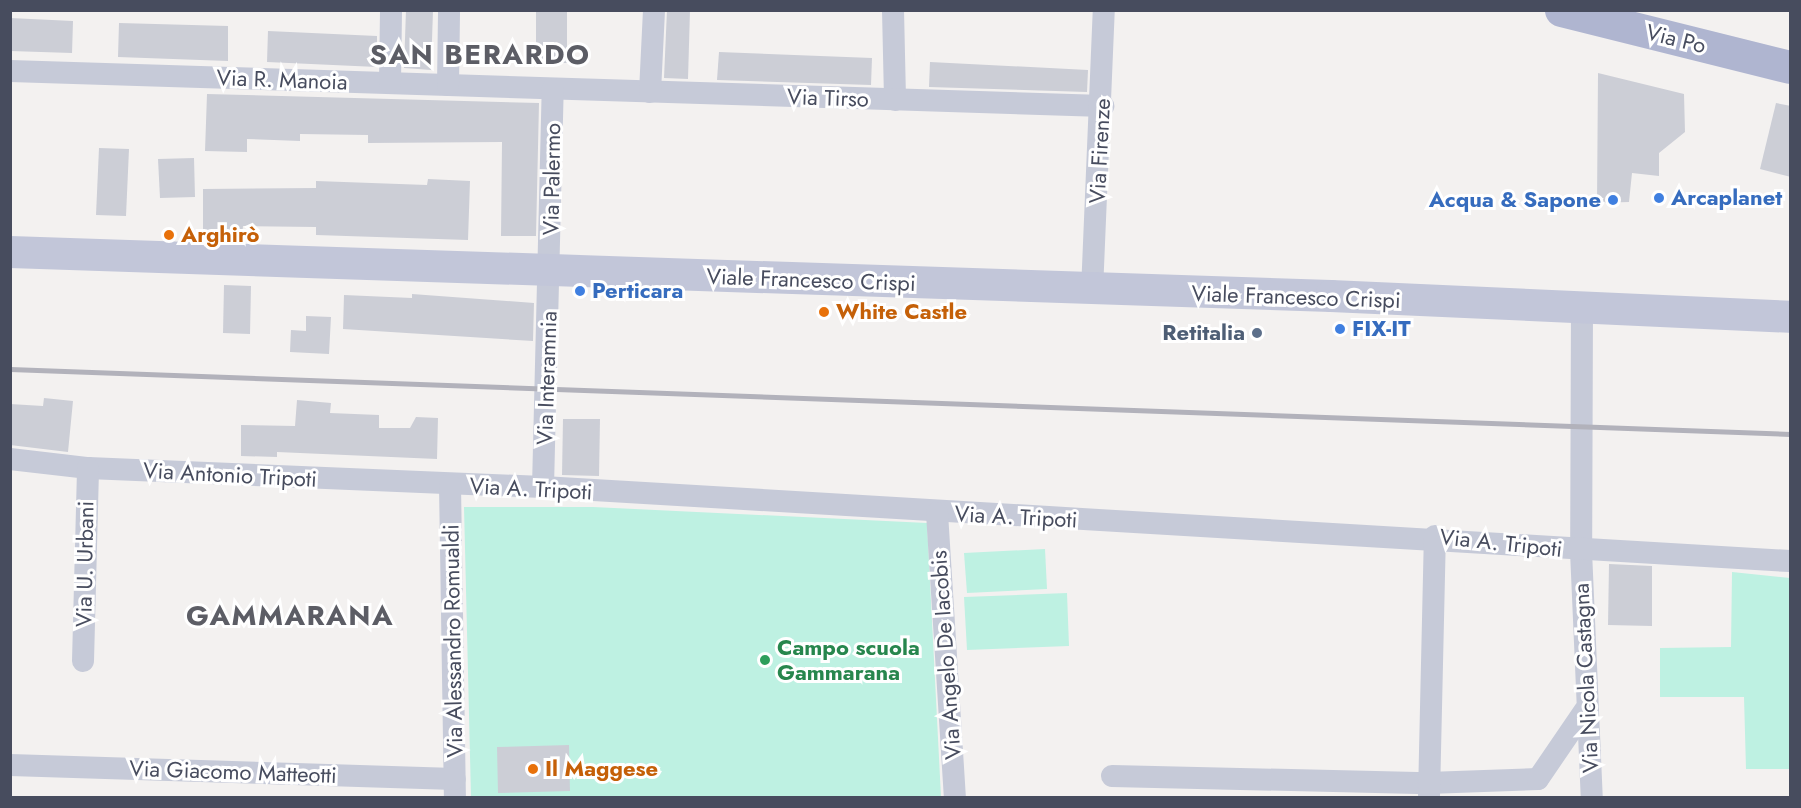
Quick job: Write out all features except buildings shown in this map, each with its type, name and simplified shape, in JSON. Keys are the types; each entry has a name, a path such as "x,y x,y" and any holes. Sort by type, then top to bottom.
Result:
{"main road":[{"name":"Via Po","path":"1561,10 1791,67"}],"street":[{"path":"390,83 391,10"},
{"path":"448,85 449,10"},
{"path":"650,92 654,10"},
{"path":"893,10 895,100"},
{"name":"Via Firenze","path":"1092,291 1103,106 1104,10"},
{"name":"Via R. Manoia","path":"10,71 554,89"},
{"name":"Via Tirso","path":"554,89 1103,106"},
{"name":"Via Palermo","path":"550,270 554,89"},
{"name":"Viale Francesco Crispi","path":"10,252 1092,291 1582,306 1791,317"},
{"name":"Via Interamnia","path":"543,487 550,270"},
{"name":"Via Nicola Castagna","path":"1582,306 1581,551 1585,711 1592,798"},
{"name":"Via Antonio Tripoti","path":"10,459 88,468 450,485"},
{"name":"Via U. Urbani","path":"83,661 88,468"},
{"name":"Via A. Tripoti","path":"450,485 543,487 937,513 1435,536 1581,551 1791,561"},
{"name":"Via Alessandro Romualdi","path":"450,485 455,788"},
{"name":"Via Angelo De Iacobis","path":"937,513 955,798"},
{"path":"1429,790 1435,536"},
{"path":"1505,798 1538,779 1585,711"},
{"name":"Via Giacomo Matteotti","path":"10,765 455,788"},
{"path":"1112,776 1429,790 1538,779"}],"green space":[{"name":"Campo scuola Gammarana","path":"464,507 593,507 927,523 941,797 471,797"},
{"path":"1045,549 1047,589 967,593 964,553"},
{"path":"1732,572 1790,578 1790,769 1746,769 1744,697 1660,697 1660,648 1731,647"},
{"path":"1067,593 1069,646 967,650 964,597"}],"railway":[{"path":"10,369 1790,434"}],"place":[{"name":"Arcaplanet","path":"1659,198"},
{"name":"Acqua & Sapone","path":"1613,200"},
{"name":"Arghirò","path":"169,235"},
{"name":"Perticara","path":"580,291"},
{"name":"White Castle","path":"824,312"},
{"name":"FIX-IT","path":"1340,329"},
{"name":"Retitalia","path":"1257,333"},
{"name":"Campo scuola Gammarana","path":"765,660"},
{"name":"Il Maggese","path":"533,769"}],"district":[{"name":"SAN BERARDO","path":"480,55"},
{"name":"GAMMARANA","path":"290,616"}]}
